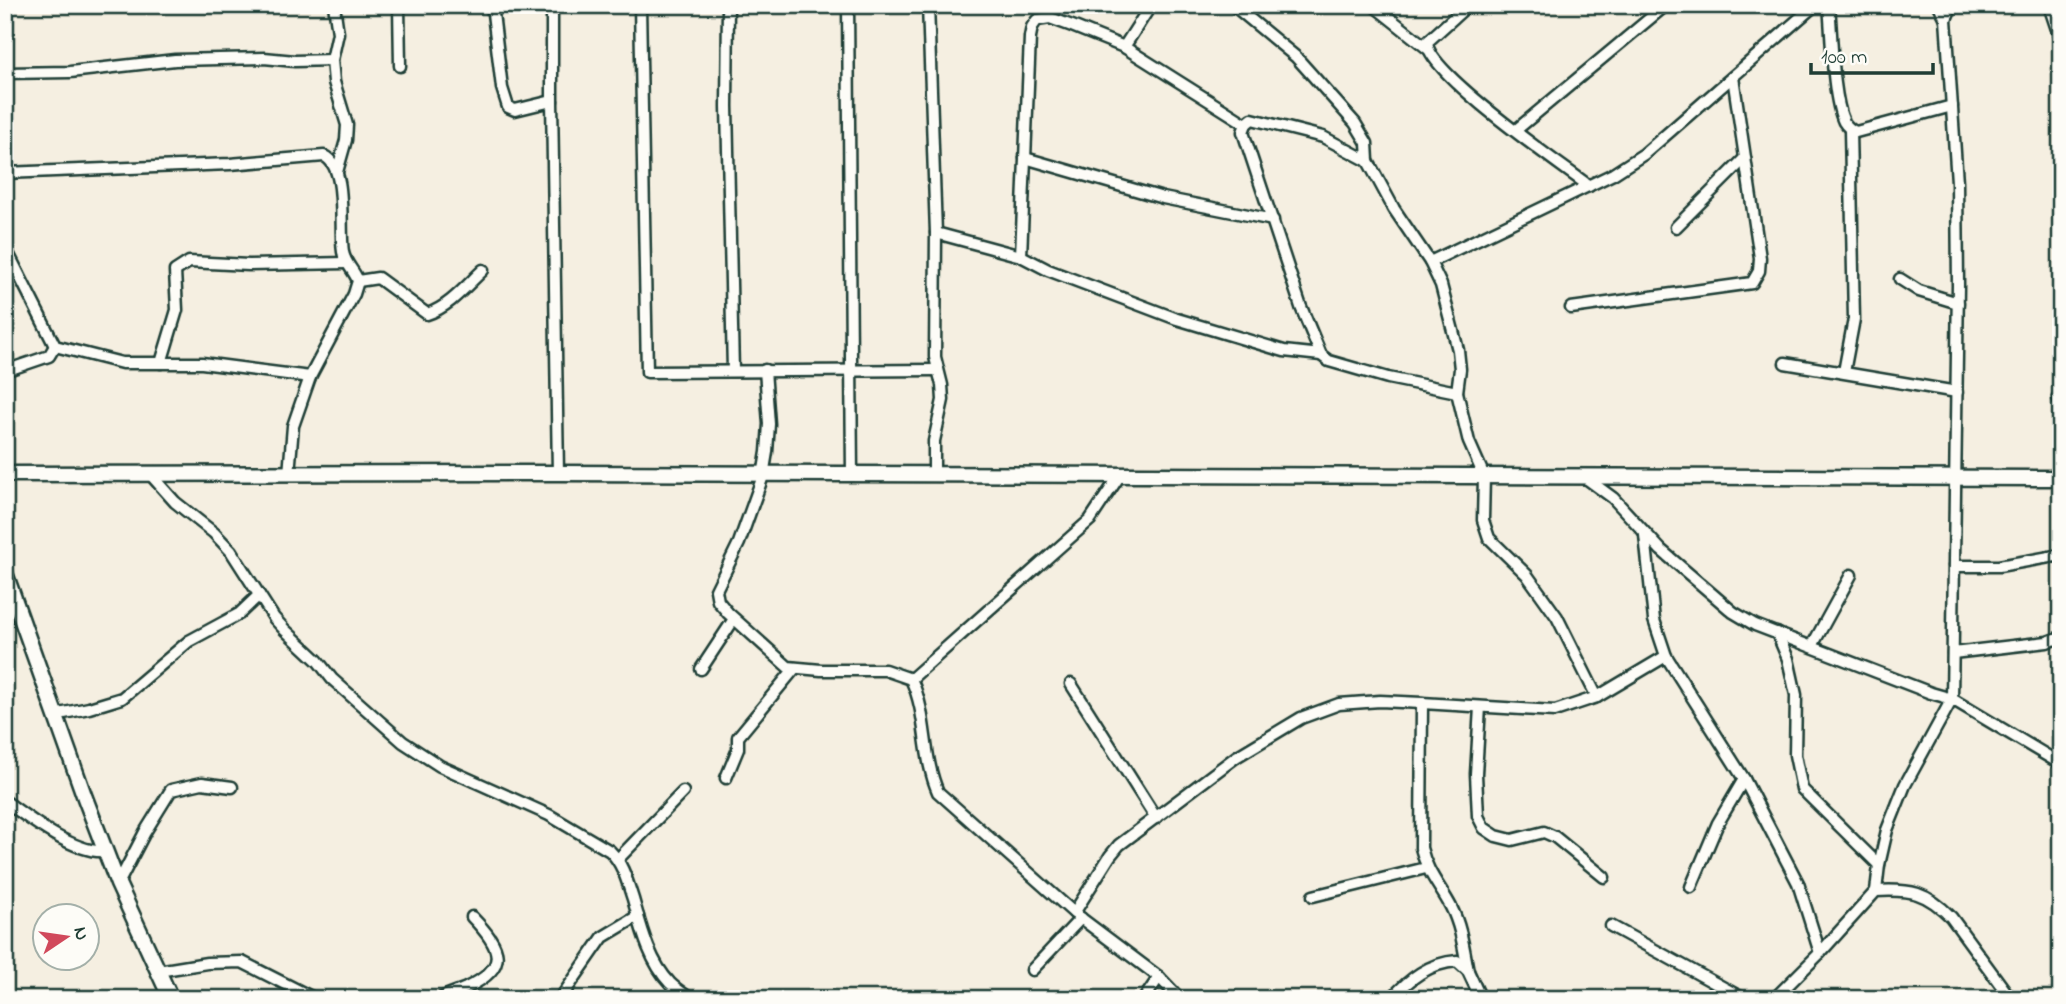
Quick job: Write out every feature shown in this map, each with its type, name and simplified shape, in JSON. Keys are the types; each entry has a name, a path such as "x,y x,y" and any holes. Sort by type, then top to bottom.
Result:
{"main road":[{"path":"2051,5 2061,35"},
{"path":"5,474 2061,478"},
{"path":"5,573 105,851 171,999"}],"street":[{"path":"289,474 293,426 310,377 354,295 358,281 346,263 343,250 337,172 346,140 347,125 334,82 332,60 338,33 334,5"},
{"path":"399,5 400,66"},
{"path":"492,5 502,88 508,107 515,110 552,101"},
{"path":"552,5 558,473"},
{"path":"640,5 647,372 937,370"},
{"path":"728,5 727,106 733,371"},
{"path":"848,5 852,475"},
{"path":"928,5 936,233 935,357 943,400 934,441 934,474"},
{"path":"1124,47 1152,5"},
{"path":"1233,5 1296,57 1355,123 1367,144 1368,161 1394,209 1430,262 1441,285 1458,350 1460,369 1457,392 1469,442 1484,475 1483,520 1489,538 1527,575 1557,617 1597,697"},
{"path":"1373,5 1427,48 1459,87 1590,186"},
{"path":"1427,48 1427,42 1468,5"},
{"path":"1516,130 1666,5"},
{"path":"1430,262 1590,186 1644,154 1815,5"},
{"path":"1829,5 1835,83 1844,121 1850,130 1854,319 1844,372"},
{"path":"1774,999 1876,891 1888,830 1905,785 1952,699 1958,303 1957,182 1946,19 1939,5"},
{"path":"1946,19 1952,5"},
{"path":"1021,256 1030,37 1037,20 1051,18 1124,47 1246,124"},
{"path":"5,73 70,72 174,60 332,60"},
{"path":"1571,308 1752,283 1759,271 1760,258 1733,77"},
{"path":"1850,130 1856,132 1952,106"},
{"path":"1368,161 1323,137 1252,119 1243,132 1301,307 1321,355 1329,361 1388,378 1457,392"},
{"path":"5,173 230,164 324,156 331,159 337,172"},
{"path":"1025,158 1163,198 1273,220"},
{"path":"1676,227 1745,158"},
{"path":"936,233 1021,256 1048,270 1177,319 1284,351 1321,355"},
{"path":"5,247 55,346 122,363 201,363 310,377"},
{"path":"161,363 177,310 175,271 178,267 189,262 250,265 346,263"},
{"path":"358,281 378,278 427,314 454,298 483,270"},
{"path":"1900,279 1919,291 1958,303"},
{"path":"5,371 49,356 55,346"},
{"path":"1785,363 1957,392"},
{"path":"765,370 769,424 767,452 762,476 739,543 716,590 718,601 734,619 788,667 885,670 911,679 917,693 930,775 938,792 1078,916 1159,977 1180,999"},
{"path":"150,474 175,502 232,551 274,618 318,661 332,679 416,752 440,766 549,815 595,841 618,859 658,967 671,984 691,999"},
{"path":"911,679 1090,520 1119,475"},
{"path":"1583,476 1613,498 1645,535 1733,612 1755,625 1952,699 2061,764"},
{"path":"1645,535 1654,620 1666,656 1744,779 1798,883 1820,953"},
{"path":"1954,566 1999,566 2055,556 2061,558"},
{"path":"1812,646 1851,575"},
{"path":"54,715 122,698 189,641 239,614 259,595"},
{"path":"701,669 734,619"},
{"path":"1777,633 1788,659 1796,695 1795,755 1802,789 1879,866"},
{"path":"1953,653 2047,642 2061,637"},
{"path":"1032,970 1078,916 1110,856 1119,845 1236,757 1301,718 1339,704 1380,701 1555,711 1597,697 1666,656"},
{"path":"726,778 738,749 738,737 795,668"},
{"path":"1071,684 1156,818"},
{"path":"1422,703 1421,848 1426,868 1452,909 1468,971 1482,999"},
{"path":"1480,708 1475,774 1478,816 1484,828 1496,836 1512,840 1544,832 1555,837 1604,877"},
{"path":"1691,887 1717,823 1744,779"},
{"path":"118,884 171,790 202,783 232,787"},
{"path":"618,859 683,792"},
{"path":"5,801 62,837 88,849 105,851"},
{"path":"1314,896 1426,868"},
{"path":"1876,891 1901,890 1924,894 1939,905 1951,917 2011,999"},
{"path":"560,999 603,937 638,916"},
{"path":"440,999 466,989 490,974 498,961 497,951 489,935 472,918"},
{"path":"1611,926 1744,999"},
{"path":"158,971 207,962 242,961 315,999"},
{"path":"1391,999 1408,980 1444,962 1457,961 1468,971"},
{"path":"1144,999 1159,977"}]}
